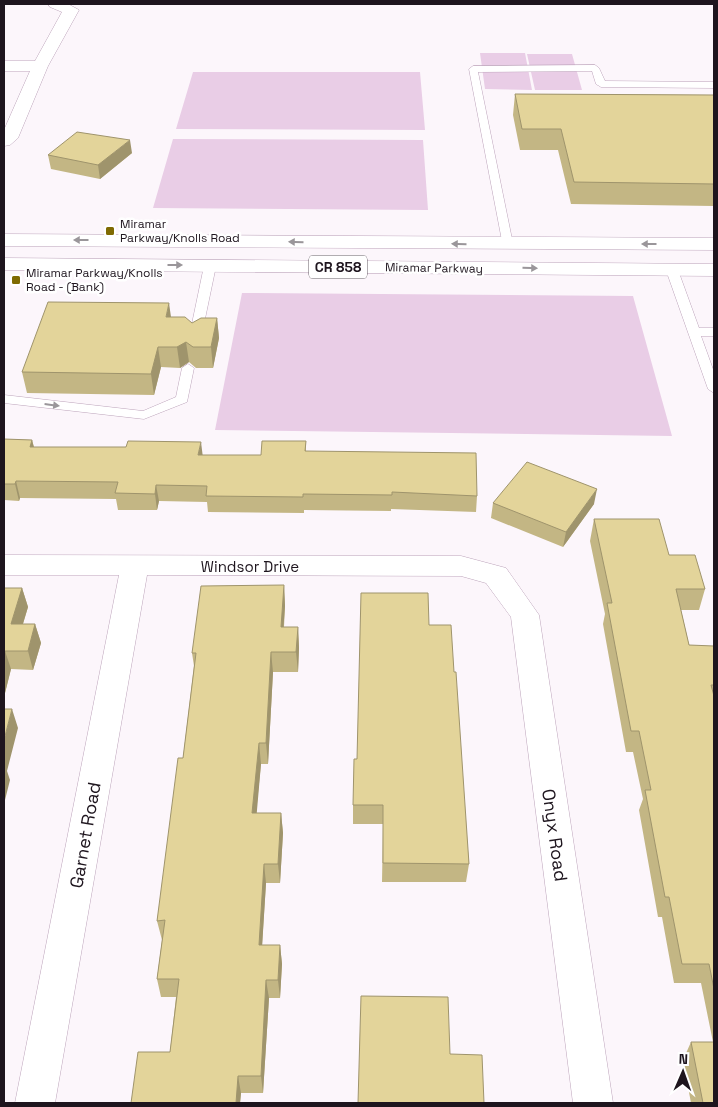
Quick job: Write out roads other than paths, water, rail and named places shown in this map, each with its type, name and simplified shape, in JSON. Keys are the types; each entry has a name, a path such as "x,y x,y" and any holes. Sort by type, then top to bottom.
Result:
{"street":[{"path":"4,141 9,138 40,66 71,10 55,4"},
{"path":"4,66 40,66"},
{"name":"Miramar Parkway","path":"4,240 706,244"},
{"path":"467,268 497,260 507,253 508,244"},
{"path":"672,270 671,262 679,253 706,244"},
{"name":"Miramar Parkway","path":"4,264 714,270"},
{"name":"Windsor Drive","path":"4,565 461,566 496,575"},
{"name":"Garnet Road","path":"35,1103 135,566"},
{"name":"Onyx Road","path":"496,575 525,615 593,1103"}],"lane":[{"path":"508,244 473,69 595,68 601,84 714,85"},
{"path":"195,338 210,266"},
{"path":"672,270 714,389"},
{"path":"694,332 714,332"},
{"path":"4,400 144,415 182,399 188,368"}],"place":[{"name":"Miramar Parkway/Knolls Road","path":"110,231"},
{"name":"Miramar Parkway/Knolls Road - (Bank)","path":"16,280"}]}
